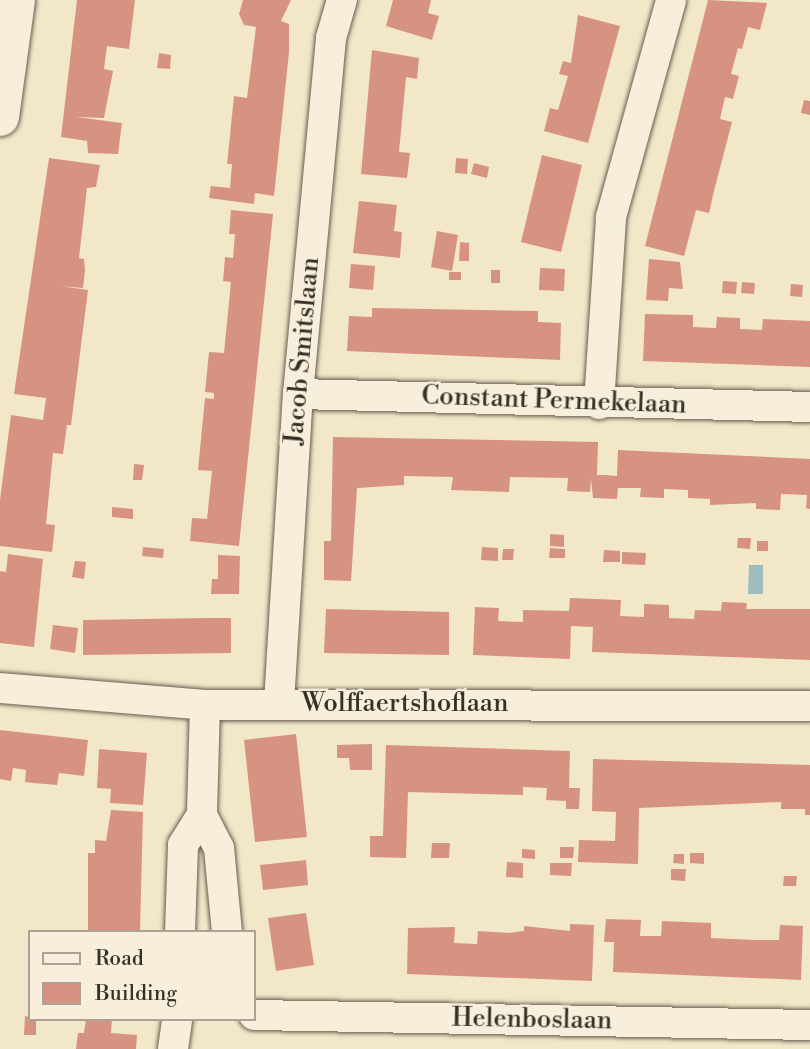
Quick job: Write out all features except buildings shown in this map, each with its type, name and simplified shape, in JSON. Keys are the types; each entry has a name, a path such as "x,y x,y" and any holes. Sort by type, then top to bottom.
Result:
{"street":[{"path":"0,117 16,0"},
{"name":"Jacob Smitslaan","path":"279,703 298,394 331,38 342,0"},
{"path":"599,404 611,216 671,0"},
{"name":"Constant Permekelaan","path":"298,394 599,404 810,407"},
{"name":"Wolffaertshoflaan","path":"0,688 205,705 279,703 810,706"},
{"path":"205,705 202,815 219,848 227,930"},
{"path":"180,930 183,845 202,815"},
{"name":"Helenboslaan","path":"256,1015 810,1025"},
{"path":"173,1049 177,1021"}],"water":[{"path":"749,565 763,565 763,594 748,594"}]}
